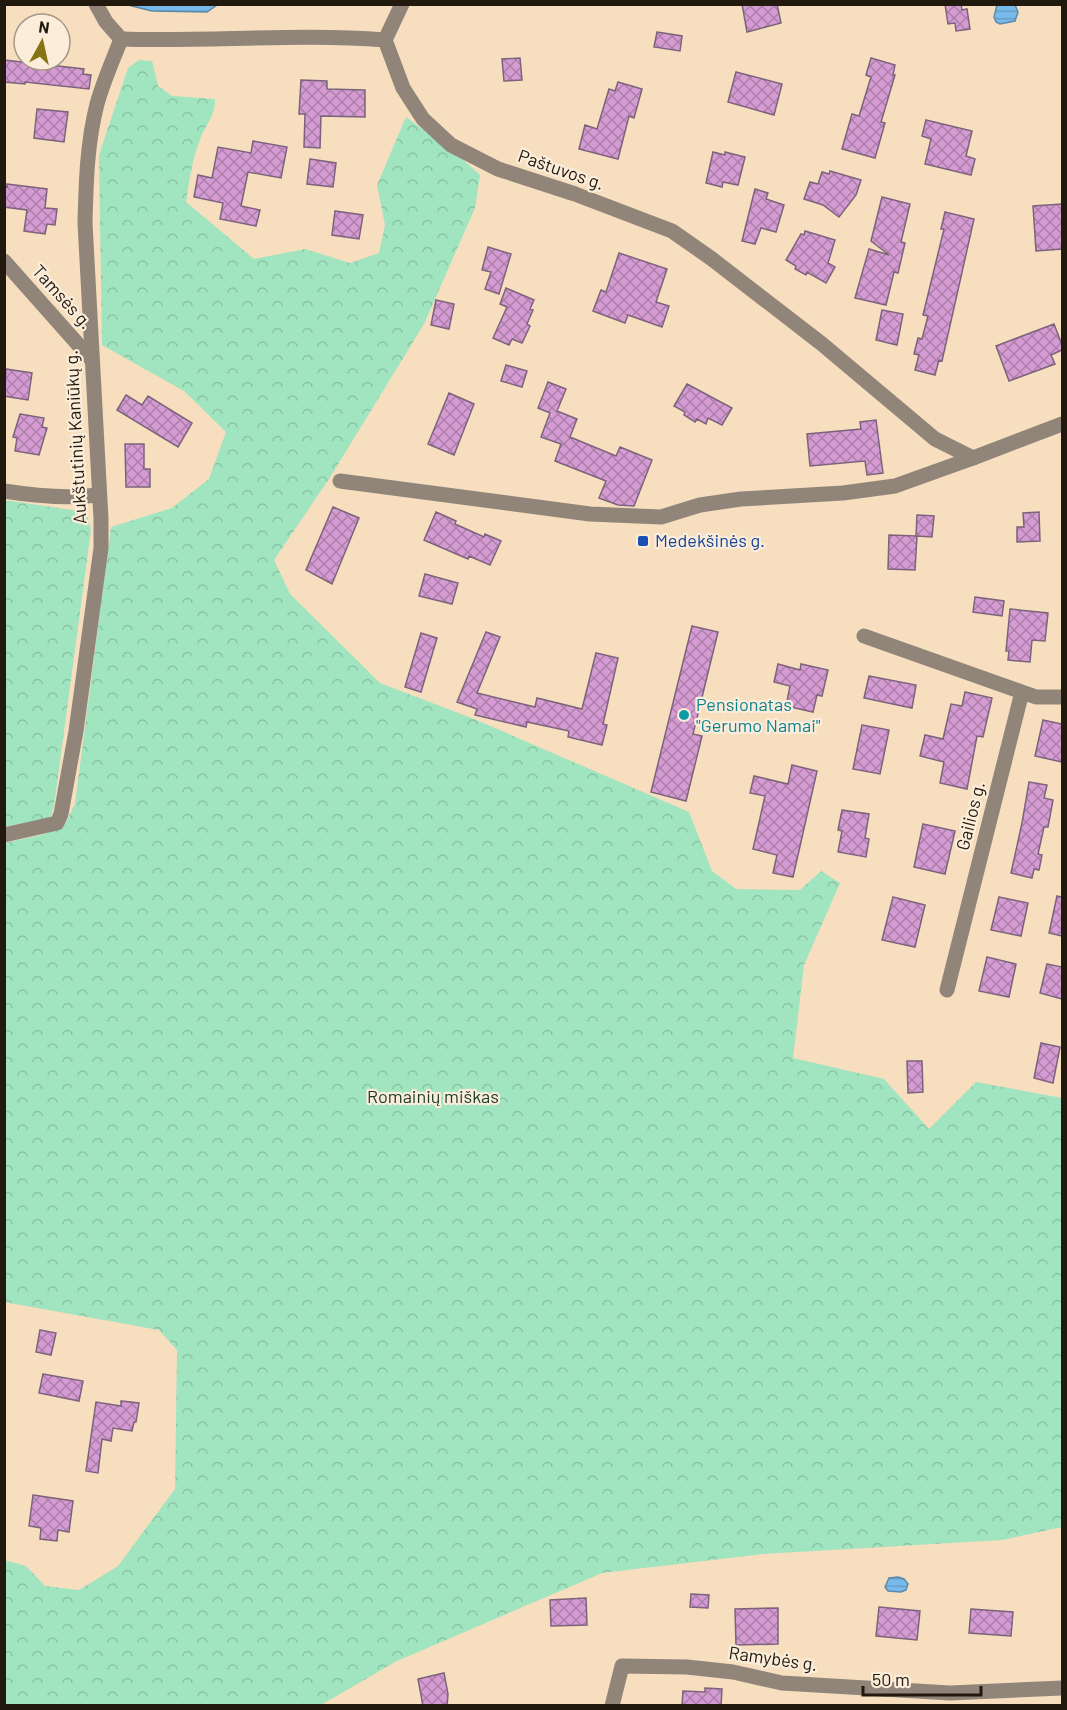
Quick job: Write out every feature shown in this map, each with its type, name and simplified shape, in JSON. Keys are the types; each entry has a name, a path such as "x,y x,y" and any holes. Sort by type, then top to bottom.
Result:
{"street":[{"path":"96,4 106,22 121,39 217,40 351,37 385,40 402,4"},
{"name":"Aukštutinių Kaniūkų g.","path":"4,834 57,823 62,814 76,731 101,548 85,223 86,176 91,132 98,103 121,39"},
{"name":"Paštuvos g.","path":"385,40 403,88 423,119 451,145 498,169 597,202 672,231 822,344 935,439 973,458"},
{"name":"Tamsės g.","path":"4,261 91,359"},
{"path":"340,481 590,514 661,517 700,505 741,499 843,493 895,486 1062,424"},
{"path":"4,491 64,498 98,495"},
{"path":"864,636 1036,697 1062,697"},
{"name":"Gailios g.","path":"947,990 1022,692"},
{"name":"Ramybės g.","path":"612,1706 622,1666 687,1667 733,1672 782,1683 950,1693 1062,1688"}],"green space":[{"name":"Romainių miškas","path":"139,60 152,61 158,86 172,96 215,99 214,111 201,136 194,157 186,202 254,259 305,249 350,263 379,253 385,225 377,185 406,117 460,157 480,175 475,208 424,324 329,479 274,560 290,594 380,683 474,719 689,812 712,871 736,889 800,890 821,871 840,883 804,965 793,1058 884,1079 929,1129 976,1082 1062,1098 1062,1527 1002,1540 763,1554 602,1573 397,1661 319,1706 5,1705 4,1560 26,1566 45,1586 79,1590 118,1566 175,1489 177,1350 159,1330 4,1302 5,843 45,834 65,824 75,804 111,527 172,508 209,479 226,432 184,391 102,345 99,155 128,68"},
{"path":"4,500 86,512 91,530 54,806 50,818 5,827"}],"water":[{"path":"128,5 217,5 207,12 152,11"},
{"path":"997,5 1015,5 1018,12 1015,21 1000,24 996,22 994,17"},
{"path":"889,1578 904,1579 908,1584 906,1590 888,1591 885,1587"}],"building":[{"path":"742,4 777,4 781,23 747,32"},
{"path":"945,4 961,4 962,10 967,9 970,29 956,31 955,23 948,24"},
{"path":"657,32 682,36 680,51 654,47"},
{"path":"520,58 522,80 504,81 502,59"},
{"path":"871,58 895,65 893,75 895,75 881,122 885,123 875,158 842,149 852,114 859,116 871,77 866,75"},
{"path":"4,60 12,61 12,72 72,72 72,68 84,69 83,74 91,75 89,89 4,82"},
{"path":"736,72 782,84 774,115 728,102"},
{"path":"301,80 327,81 327,89 365,90 365,117 321,116 320,148 304,147 305,114 299,114"},
{"path":"618,82 642,89 634,118 629,116 618,159 579,149 585,125 597,129 609,89 615,91"},
{"path":"37,109 68,112 64,142 34,138"},
{"path":"926,120 972,131 966,156 975,159 971,175 925,164 931,139 922,136"},
{"path":"253,141 287,147 281,178 248,172 241,206 260,210 256,226 220,219 223,203 194,197 198,175 212,178 218,147 251,153"},
{"path":"713,152 725,155 725,152 745,157 738,185 723,182 722,187 706,183"},
{"path":"310,159 336,163 333,187 307,184"},
{"path":"830,171 861,180 856,195 839,217 823,205 804,199 810,182 818,184 822,172 829,174"},
{"path":"7,184 47,189 45,208 57,209 55,225 47,224 45,234 24,231 27,210 4,207 4,186 7,187"},
{"path":"755,189 768,193 766,199 784,205 776,232 761,228 755,244 742,241"},
{"path":"882,197 910,204 901,242 905,243 898,273 894,272 886,305 855,298 869,249 889,255 871,241"},
{"path":"1062,204 1062,249 1036,251 1033,206"},
{"path":"335,211 363,215 359,239 332,235"},
{"path":"945,212 974,219 942,361 939,360 935,375 915,370 919,355 914,354 918,338 922,339 928,316 923,315 944,229 941,229"},
{"path":"805,231 835,240 828,263 835,267 826,283 807,272 806,275 795,269 796,266 786,260"},
{"path":"488,247 511,254 499,294 485,289 491,272 482,270"},
{"path":"619,253 667,269 656,302 669,306 662,327 628,315 625,323 593,311 601,290 606,292"},
{"path":"506,288 534,300 530,309 533,310 527,324 530,326 522,343 512,339 509,345 493,338 507,307 500,304"},
{"path":"436,300 454,304 449,329 431,325"},
{"path":"882,310 903,314 897,345 876,340"},
{"path":"1054,324 1062,345 1062,350 1051,355 1055,364 1009,381 996,346"},
{"path":"506,365 527,371 522,387 501,381"},
{"path":"6,369 32,373 28,400 4,396"},
{"path":"548,382 566,389 557,411 577,419 570,437 616,456 620,447 652,460 634,506 618,505 599,498 606,481 555,461 561,444 541,437 550,413 538,408"},
{"path":"687,384 732,408 722,425 708,418 706,424 697,419 695,422 684,415 685,412 674,406"},
{"path":"449,393 474,404 454,455 428,444"},
{"path":"126,395 142,405 148,396 192,423 178,447 117,410"},
{"path":"20,414 44,418 42,427 47,428 39,455 15,451 17,438 13,437"},
{"path":"876,420 883,473 867,475 865,461 810,466 807,434 861,429 860,422"},
{"path":"125,444 144,444 144,469 150,469 150,487 126,487"},
{"path":"333,507 359,518 332,584 306,570"},
{"path":"436,512 456,521 455,524 484,537 485,534 501,541 490,565 469,556 468,559 424,540"},
{"path":"1039,512 1040,541 1017,542 1017,527 1024,527 1023,513"},
{"path":"917,515 934,516 932,537 917,536 915,570 888,569 889,535 916,536"},
{"path":"425,574 458,583 452,604 419,596"},
{"path":"975,597 1004,601 1002,616 973,612"},
{"path":"1010,609 1048,613 1045,641 1032,640 1030,662 1008,660 1009,651 1006,651"},
{"name":"Pensionatas \"Gerumo Namai\"","path":"692,626 718,632 693,734 702,736 686,801 651,792"},
{"path":"486,632 500,637 477,693 535,707 537,698 582,709 596,653 618,658 603,724 607,725 602,745 568,737 569,731 527,722 526,727 475,715 477,709 457,702"},
{"path":"421,633 437,638 421,692 405,687"},
{"path":"778,664 800,670 801,664 828,670 822,696 817,695 813,712 786,706 790,686 774,682"},
{"path":"869,676 916,685 912,708 864,698"},
{"path":"965,692 992,698 983,737 977,736 967,789 940,783 944,762 920,756 925,735 943,739 951,704 962,706"},
{"path":"1043,720 1062,724 1062,762 1035,756"},
{"path":"862,725 889,730 880,774 853,769"},
{"path":"792,765 817,771 793,877 773,873 777,855 753,849 765,796 750,793 754,776 788,784"},
{"path":"1029,782 1047,785 1044,798 1053,800 1048,827 1044,827 1038,854 1042,855 1039,870 1034,869 1032,878 1011,873"},
{"path":"842,810 869,814 865,838 869,839 866,857 838,852 842,831 838,830"},
{"path":"923,824 955,831 945,874 914,867"},
{"path":"1057,896 1062,897 1062,936 1049,933"},
{"path":"893,897 925,905 915,947 882,940"},
{"path":"999,897 1028,903 1021,936 991,930"},
{"path":"987,957 1016,964 1009,997 979,991"},
{"path":"1047,964 1062,967 1062,999 1040,993"},
{"path":"1041,1043 1060,1047 1053,1083 1034,1078"},
{"path":"907,1061 922,1061 923,1092 908,1093"},
{"path":"40,1330 56,1333 51,1355 36,1352"},
{"path":"43,1374 83,1381 79,1401 39,1393"},
{"path":"121,1401 139,1403 132,1431 113,1428 111,1441 102,1439 98,1473 86,1471 96,1402 121,1406"},
{"path":"33,1495 73,1501 69,1532 58,1530 57,1541 40,1539 41,1528 29,1526"},
{"path":"691,1594 709,1595 708,1608 690,1607"},
{"path":"586,1598 587,1625 551,1626 550,1600"},
{"path":"879,1607 920,1611 917,1640 876,1636"},
{"path":"778,1608 778,1644 736,1645 735,1609"},
{"path":"971,1609 1013,1612 1011,1636 969,1633"},
{"path":"444,1673 448,1694 447,1706 423,1706 418,1679"},
{"path":"705,1688 722,1689 721,1706 682,1706 683,1691 705,1692"}],"place":[{"name":"Medekšinės g.","path":"643,541"},
{"name":"Pensionatas \"Gerumo Namai\"","path":"684,715"}]}
